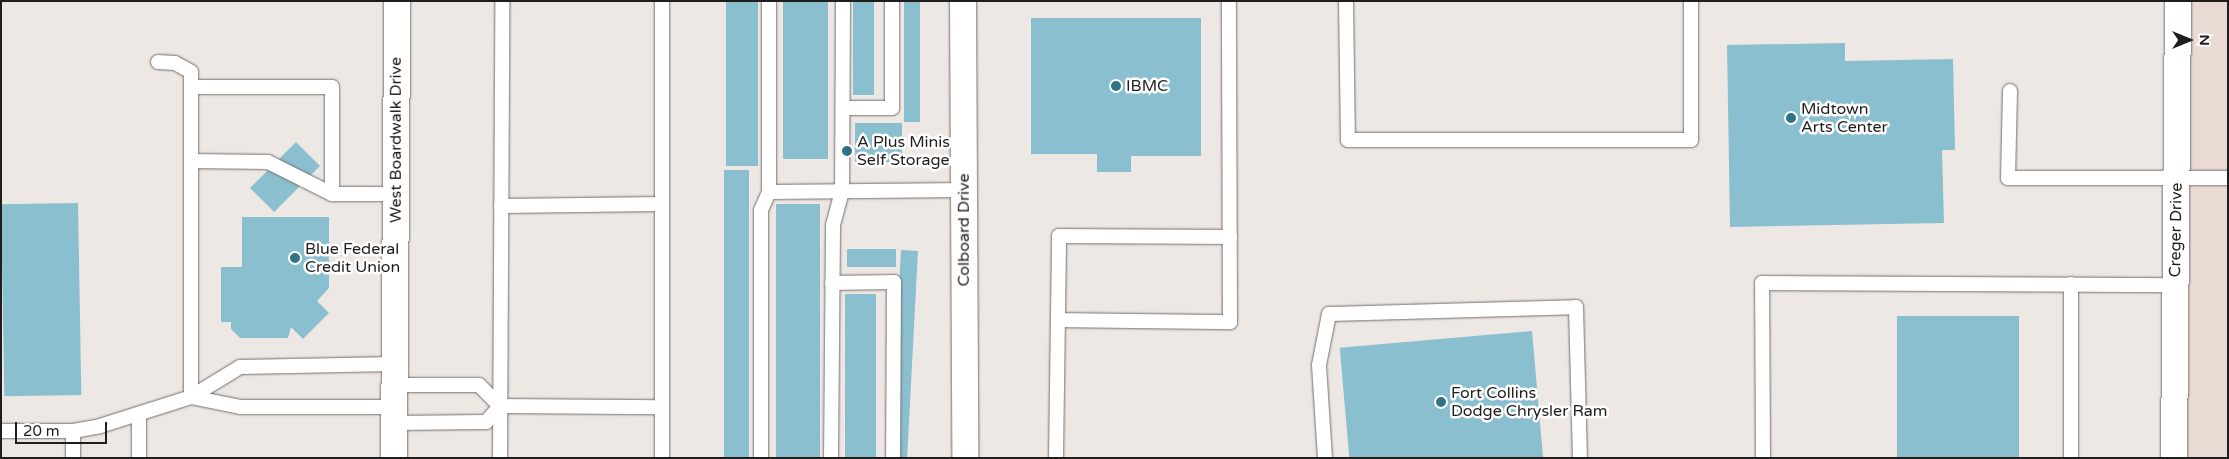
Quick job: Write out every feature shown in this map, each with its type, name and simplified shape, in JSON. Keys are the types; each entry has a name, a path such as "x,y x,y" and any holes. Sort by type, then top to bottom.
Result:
{"street":[{"name":"West Boardwalk Drive","path":"394,458 397,1"},
{"name":"Colboard Drive","path":"963,1 965,458"},
{"name":"Creger Drive","path":"2174,458 2178,1"}],"lane":[{"path":"500,458 502,1"},
{"path":"662,1 662,458"},
{"path":"762,458 762,210 769,192 769,1"},
{"path":"832,458 833,226 842,192 843,1"},
{"path":"842,108 892,108 892,1"},
{"path":"1058,320 1230,322 1229,1"},
{"path":"1346,1 1348,140 1691,140 1691,1"},
{"path":"158,62 184,66 191,72 191,397"},
{"path":"191,87 332,87 332,194"},
{"path":"2010,91 2008,178 2228,178"},
{"path":"191,161 268,162 332,194 396,194"},
{"path":"769,192 964,190"},
{"path":"501,206 662,204"},
{"path":"1056,458 1059,236 1230,237"},
{"path":"832,282 894,282 893,458"},
{"path":"1763,458 1762,283 2176,284"},
{"path":"2071,284 2071,458"},
{"path":"1325,458 1319,365 1329,314 1576,307 1580,458"},
{"path":"1,431 74,431 139,414 191,397 240,367 394,395 486,422 500,406"},
{"path":"191,397 240,407 394,395 479,385 500,406 662,407"},
{"path":"139,414 139,458"},
{"path":"74,431 74,458"}],"shaded area":[{"path":"2177,1 2228,1 2228,458 2177,458"}],"building":[{"path":"726,1 758,1 758,166 726,166"},
{"path":"783,1 828,1 828,159 783,159"},
{"path":"853,1 874,1 874,95 853,95"},
{"path":"904,1 920,1 920,122 904,122"},
{"name":"IBMC","path":"1031,18 1201,18 1201,156 1131,156 1131,172 1097,172 1097,154 1031,154"},
{"path":"1845,43 1845,61 1953,59 1955,150 1942,150 1944,223 1730,227 1727,45"},
{"path":"855,123 902,123 902,162 855,162"},
{"path":"296,142 320,166 274,212 250,188"},
{"path":"724,170 749,170 749,458 724,458"},
{"path":"78,203 81,395 4,396 1,204"},
{"path":"776,204 820,204 820,458 776,458"},
{"path":"242,217 329,217 329,288 317,301 329,313 303,339 291,327 288,338 240,338 231,329 231,322 221,322 221,267 242,267"},
{"path":"847,249 896,249 896,267 847,267"},
{"path":"901,250 918,251 907,458 890,458"},
{"path":"845,294 876,294 876,458 845,458"},
{"path":"1897,316 2019,316 2019,458 1897,458"},
{"name":"Fort Collins Dodge Chrysler Ram","path":"1532,331 1543,458 1349,458 1340,348"}],"place":[{"name":"IBMC","path":"1116,86"},
{"name":"Midtown Arts Center","path":"1791,118"},
{"name":"A Plus Minis Self Storage","path":"847,151"},
{"name":"Blue Federal Credit Union","path":"295,258"},
{"name":"Fort Collins Dodge Chrysler Ram","path":"1441,402"}]}
